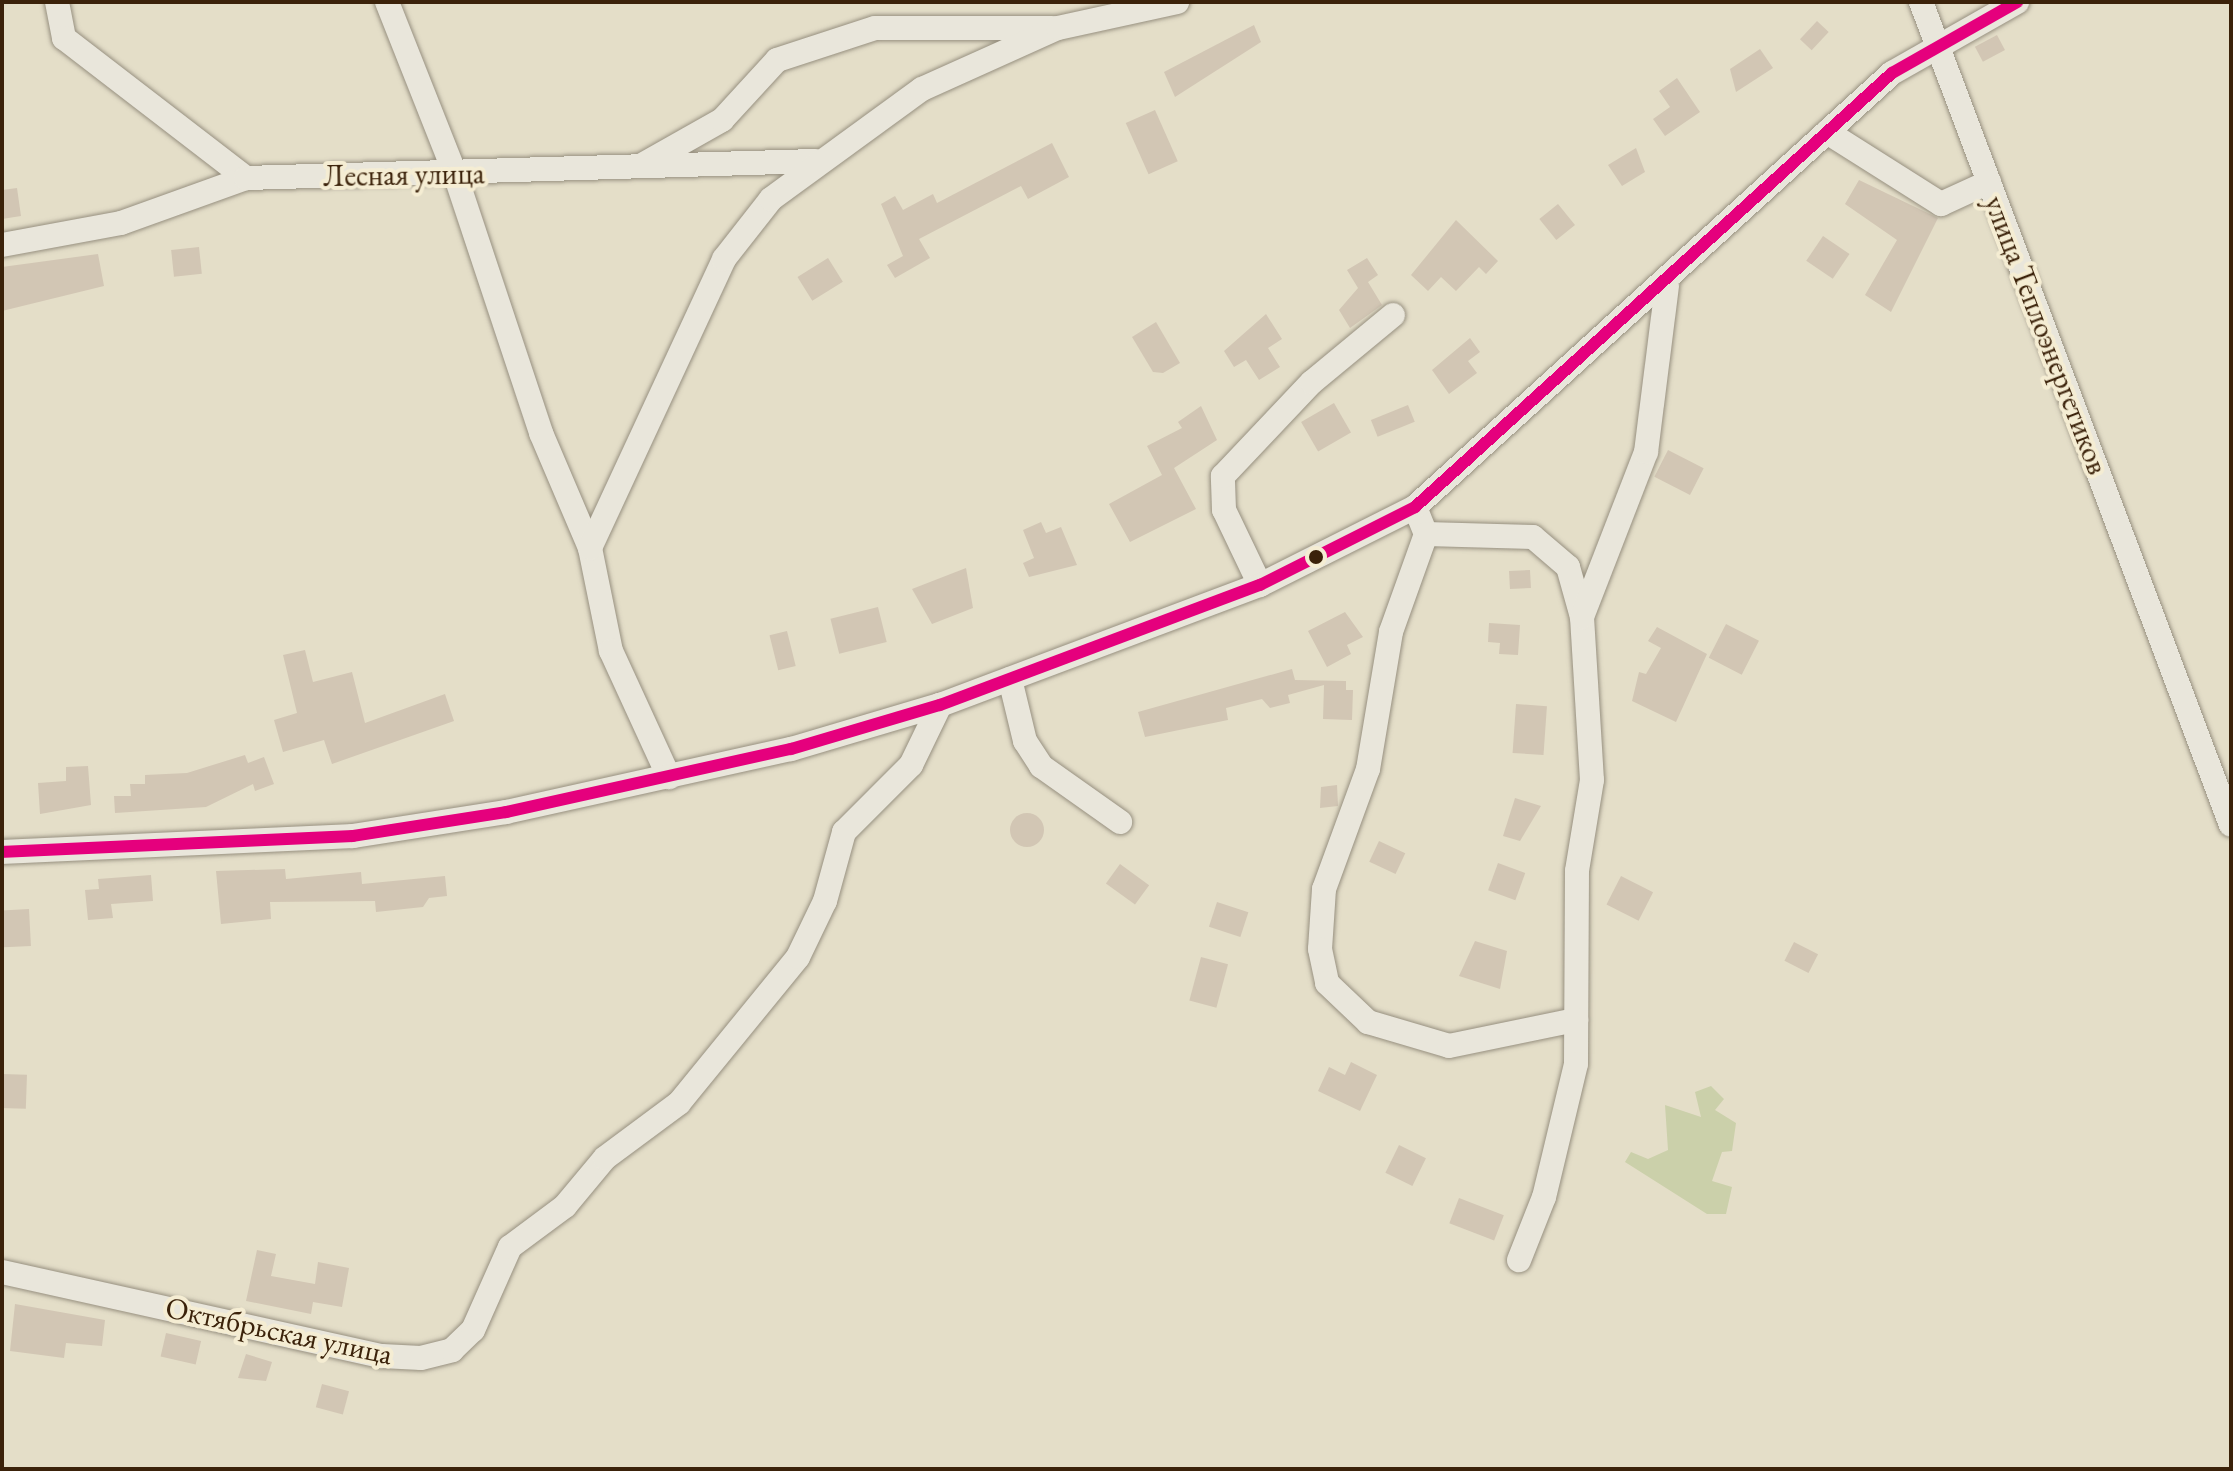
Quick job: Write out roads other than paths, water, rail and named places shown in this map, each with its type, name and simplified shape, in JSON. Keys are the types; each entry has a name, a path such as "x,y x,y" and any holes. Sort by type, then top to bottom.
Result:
{"street":[{"path":"57,2 64,38 246,178"},
{"path":"387,2 455,174 541,433 590,548 611,651 669,777"},
{"path":"590,548 724,259 771,199 816,161 922,89 1058,28 1177,2"},
{"name":"улица Теплоэнергетиков","path":"1921,2 2231,825"},
{"path":"2,852 353,836 669,777 940,705 1260,585 1415,507 1667,285 1827,132 1937,43 2017,2"},
{"path":"637,167 722,120 777,60 875,28 1058,28"},
{"path":"1827,132 1941,204 1989,182"},
{"name":"Лесная улица","path":"2,245 121,223 246,178 816,161"},
{"path":"1582,617 1646,452 1667,285"},
{"path":"1260,585 1224,510 1223,476 1312,382 1393,315"},
{"path":"1415,507 1426,534 1391,632 1368,769 1324,889 1320,949 1327,983 1368,1022 1449,1046 1576,1020"},
{"path":"1426,534 1533,537 1568,567 1582,617 1592,780 1577,871 1576,1064 1544,1197 1519,1260"},
{"path":"1010,679 1025,741 1041,766 1120,822"},
{"name":"Октябрьская улица","path":"2,1272 382,1356 421,1358 452,1350 473,1330 510,1247 565,1206 605,1158 679,1103 798,957 825,901 844,832 911,765 940,705"}]}
